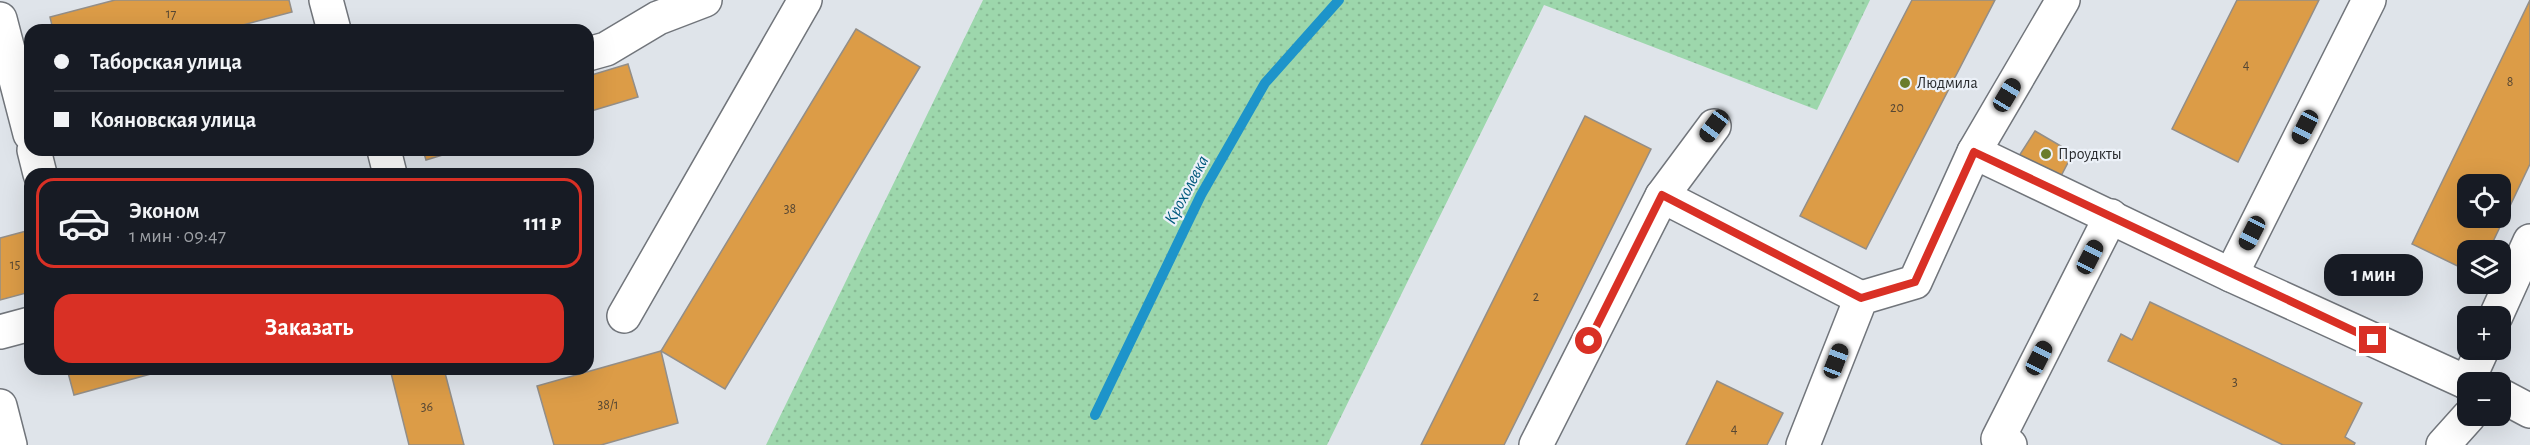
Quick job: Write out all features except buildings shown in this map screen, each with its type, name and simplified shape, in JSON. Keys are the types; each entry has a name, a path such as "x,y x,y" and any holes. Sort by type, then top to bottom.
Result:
{"street":[{"path":"326,0 332,24"},
{"path":"594,52 606,49 658,18 705,0"},
{"path":"624,316 805,0"},
{"path":"1662,195 1861,298 1915,282 1974,152 2063,0"},
{"path":"2231,275 2369,0"},
{"path":"0,19 24,111"},
{"path":"1536,445 1662,195 1714,126"},
{"path":"1974,152 2231,275 2457,378"},
{"path":"2010,445 1998,439 2111,216"},
{"path":"2501,306 2530,241"},
{"path":"1803,445 1861,298"},
{"path":"0,332 24,326"},
{"path":"2511,401 2530,411"},
{"path":"0,406 10,445"},
{"path":"2443,445 2460,426"}],"green space":[{"path":"983,0 1870,0 1817,110 1544,5 1327,445 766,445"}],"waterway":[{"name":"Крохолевка","path":"1095,415 1201,195 1265,83 1339,0"}],"place":[{"name":"Людмила","path":"1905,83"},
{"name":"Проудкты","path":"2046,154"}],"route":[{"path":"1589,341 1662,195 1861,298 1915,282 1974,152 2373,340"}]}
